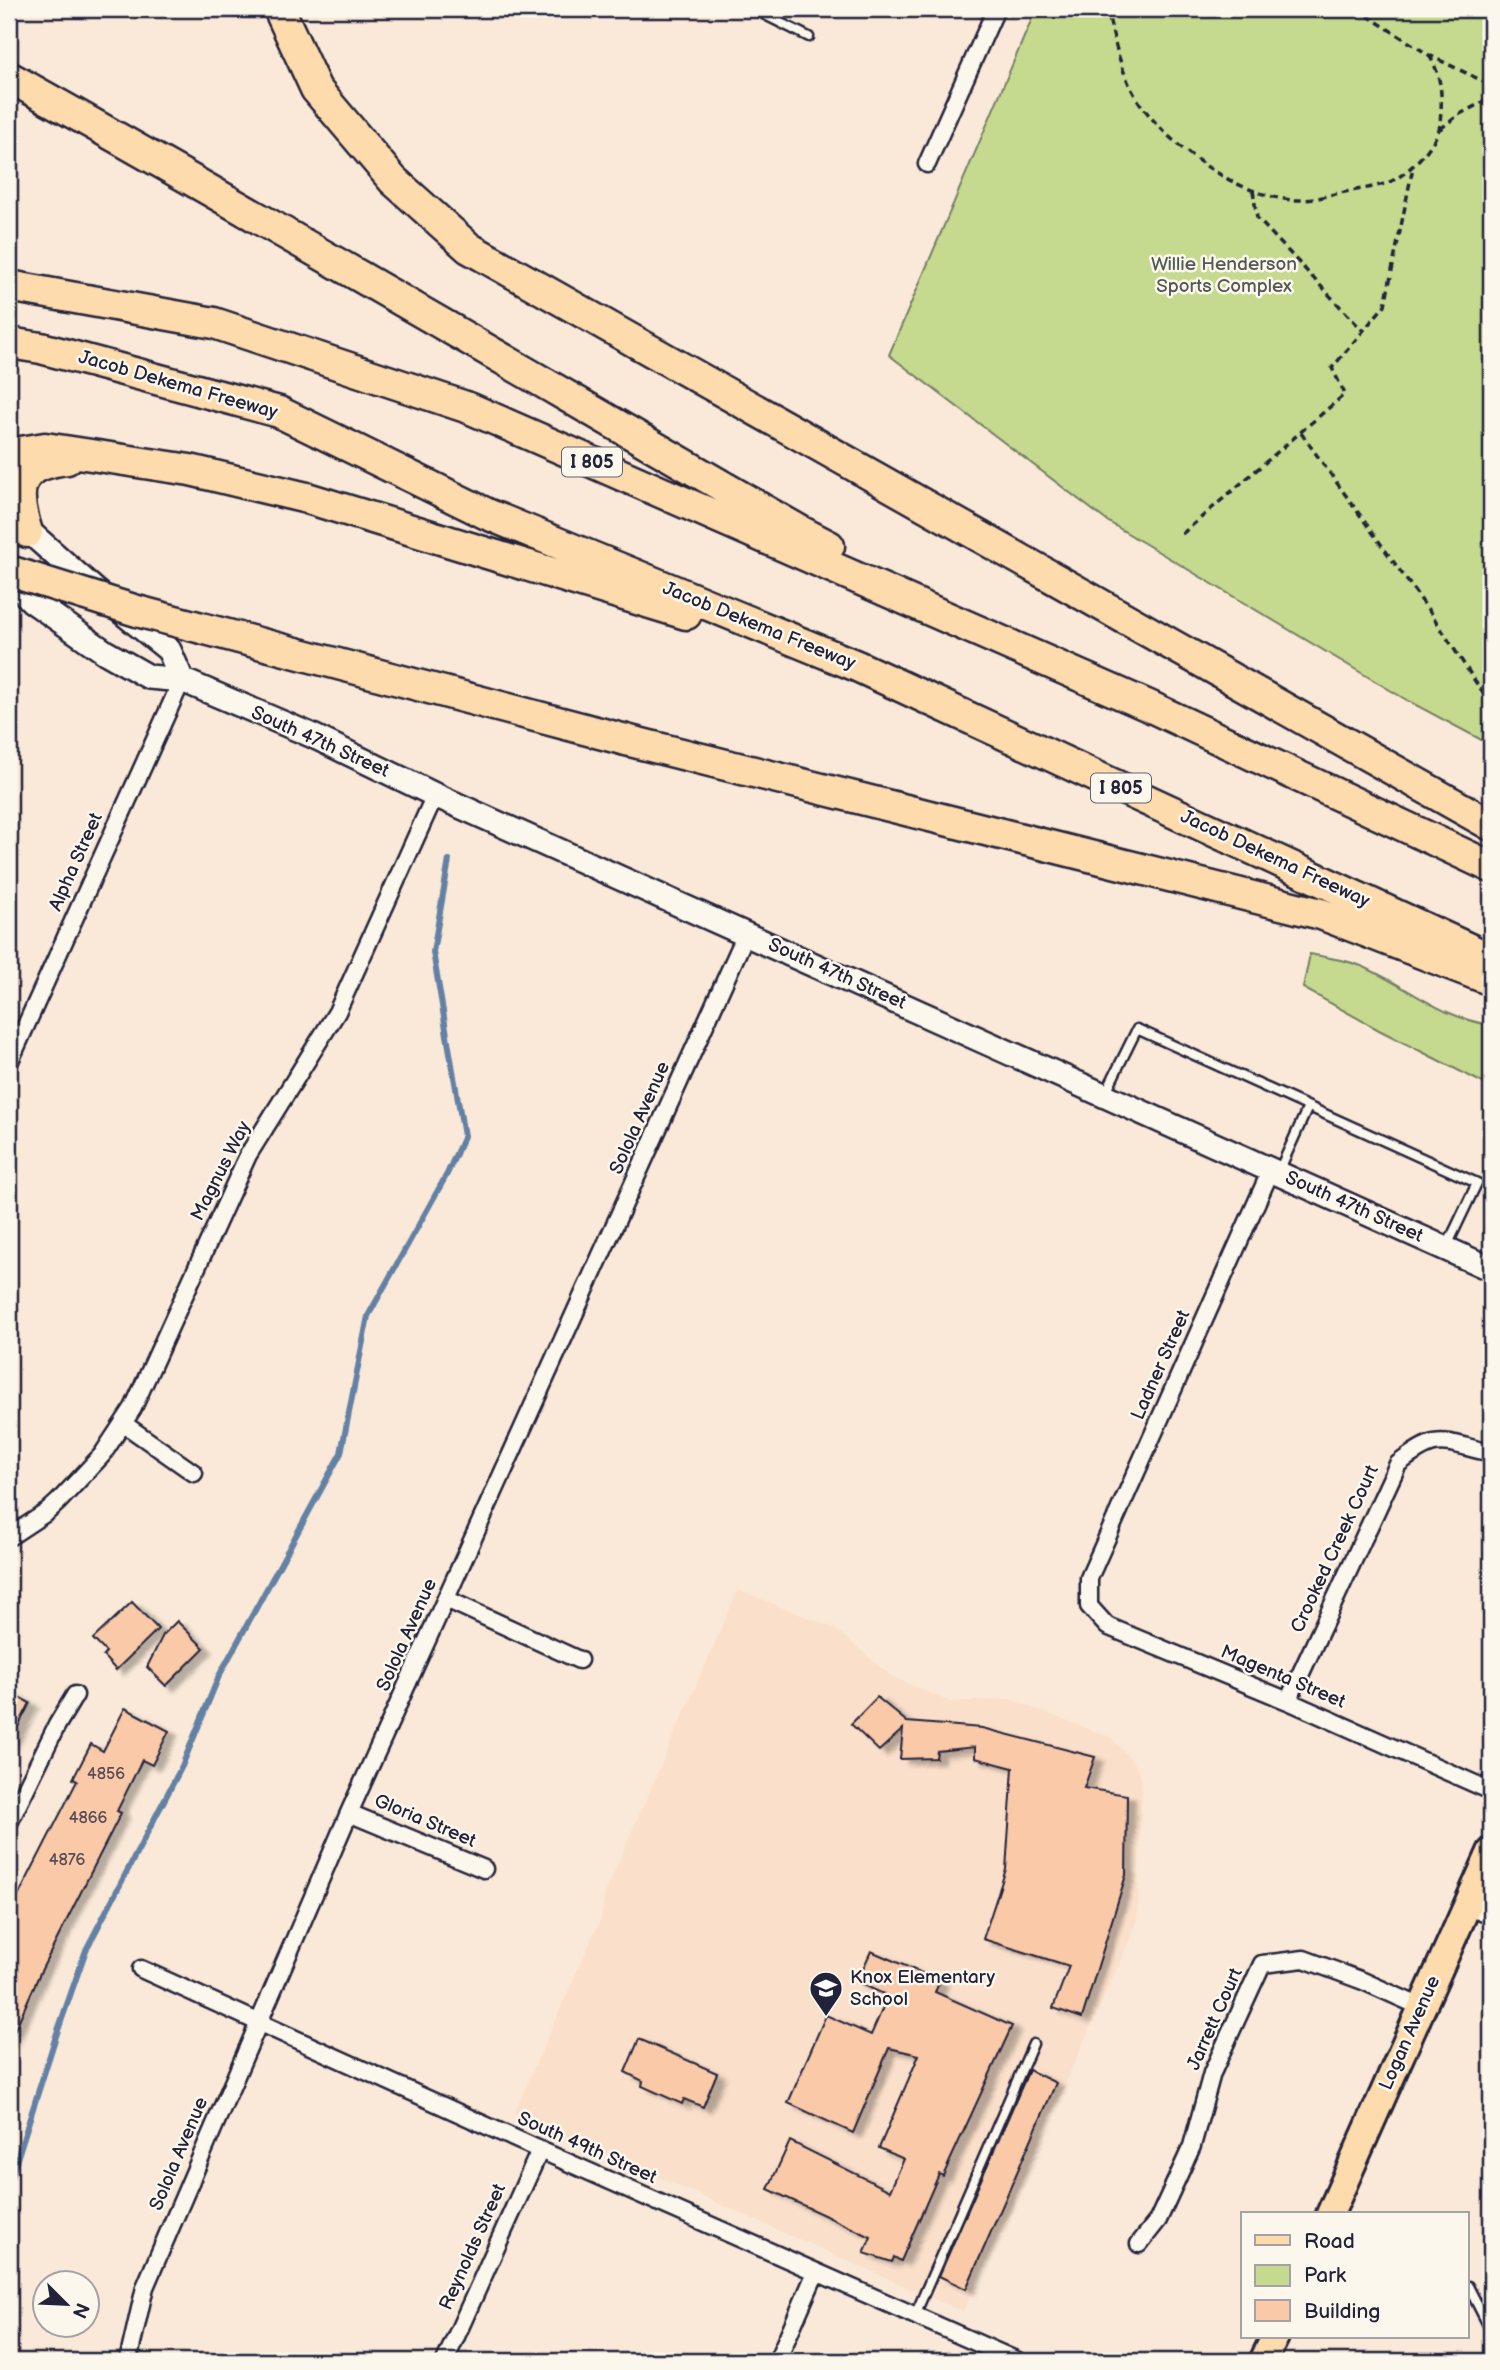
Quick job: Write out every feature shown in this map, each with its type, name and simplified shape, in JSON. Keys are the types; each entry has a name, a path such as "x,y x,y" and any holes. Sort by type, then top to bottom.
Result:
{"highway":[{"path":"279,9 316,89 393,180 470,248 1491,825"},
{"path":"9,77 391,293 800,531 1152,707"},
{"name":"I 805","path":"9,286 214,323 469,408 1152,707 1491,867"},
{"name":"Jacob Dekema Freeway","path":"9,343 41,348 279,412 487,514 857,666 1491,958"},
{"path":"9,454 45,448 100,455 190,470 307,498 857,666"},
{"path":"18,522 18,489 28,473 49,461 100,455"},
{"path":"9,571 137,611 626,740 1321,914 1491,980"}],"main road":[{"path":"18,522 169,650 182,680"},
{"name":"South 47th Street","path":"9,577 32,601 105,652 149,677 182,680 313,736 435,795 1491,1269"},
{"name":"Logan Avenue","path":"1331,2212 1421,2007 1480,1911 1491,1852"},
{"path":"1264,2361 1275,2338"}],"street":[{"path":"927,164 996,9"},
{"name":"Alpha Street","path":"9,1063 182,680"},
{"name":"Magnus Way","path":"9,1537 58,1502 102,1455 124,1424 248,1155 337,1012 435,795"},
{"name":"Solola Avenue","path":"128,2361 145,2287 349,1813 746,934"},
{"name":"Ladner Street","path":"1089,1578 1274,1171"},
{"path":"124,1424 194,1473"},
{"name":"Crooked Creek Court","path":"1288,1701 1398,1464 1422,1445 1439,1441 1487,1452"},
{"name":"Magenta Street","path":"1089,1578 1089,1606 1107,1626 1288,1701 1491,1791"},
{"path":"446,1599 579,1660"},
{"path":"9,1823 57,1725 75,1695"},
{"name":"Gloria Street","path":"349,1813 484,1869"},
{"name":"Jarrett Court","path":"1139,2244 1158,2220 1192,2146 1212,2073 1262,1964 1304,1959 1421,2007"},
{"name":"South 49th Street","path":"141,1969 540,2150 1018,2361"},
{"name":"Reynolds Street","path":"445,2361 540,2150"},
{"path":"777,2361 816,2272"}],"lane":[{"path":"760,9 765,15 809,37"},
{"path":"1105,1095 1137,1030 1477,1183 1446,1249"},
{"path":"1274,1171 1308,1107"},
{"path":"915,2315 1033,2044"},
{"path":"1468,2286 1491,2331"}],"path":[{"path":"1107,9 1131,89 1154,123 1190,156 1220,175 1253,190 1303,201 1390,182 1414,164 1431,146 1440,129 1442,95 1438,70 1429,55"},
{"path":"1357,9 1429,55 1491,85"},
{"path":"1440,129 1491,94"},
{"path":"1182,534 1345,394 1332,368 1385,305 1414,164"},
{"path":"1253,190 1257,219 1363,331"},
{"path":"1301,432 1491,702"}],"shaded area":[{"name":"Knox Elementary School","path":"738,1590 834,1628 891,1676 950,1702 1009,1699 1112,1738 1136,1766 1142,1779 1137,1923 963,2312 514,2113 601,1918 605,1893"}],"green space":[{"name":"Willie Henderson Sports Complex","path":"1036,9 1491,9 1491,745 1410,702 1107,521 889,355"},
{"path":"1310,954 1361,966 1457,1016 1491,1025 1491,1087 1303,988"}],"building":[{"path":"132,1602 158,1629 116,1670 103,1656 106,1652 93,1639"},
{"path":"177,1621 204,1648 166,1686 147,1667 163,1635"},
{"path":"9,1692 30,1703 9,1744"},
{"path":"877,1697 907,1722 982,1728 1095,1757 1084,1788 1127,1795 1126,1875 1082,2018 1053,2008 1069,1966 983,1939 1006,1869 1013,1768 975,1758 975,1747 937,1751 936,1758 900,1759 903,1729 879,1751 851,1724"},
{"path":"125,1708 169,1731 152,1765 142,1760 117,1811 121,1813 40,1973 9,2043 9,1914 77,1781 73,1779 91,1744 103,1751"},
{"path":"871,1951 940,1981 935,1992 1012,2026 943,2176 939,2174 901,2261 894,2257 892,2262 864,2253 871,2237 768,2189 790,2141 890,2191 904,2159 879,2148 919,2055 889,2048 853,2133 788,2103 826,2015 871,2035 888,1996 857,1982"},
{"path":"639,2039 717,2073 703,2107 684,2099 682,2104 642,2086 643,2081 625,2072"},
{"path":"1029,2070 1056,2083 966,2289 939,2276"}],"waterway":[{"path":"9,2184 86,1950 182,1766 219,1676 341,1453 368,1316 447,1174 464,1136 433,952 449,860"}],"place":[{"name":"Knox Elementary School","path":"826,2018"}]}
